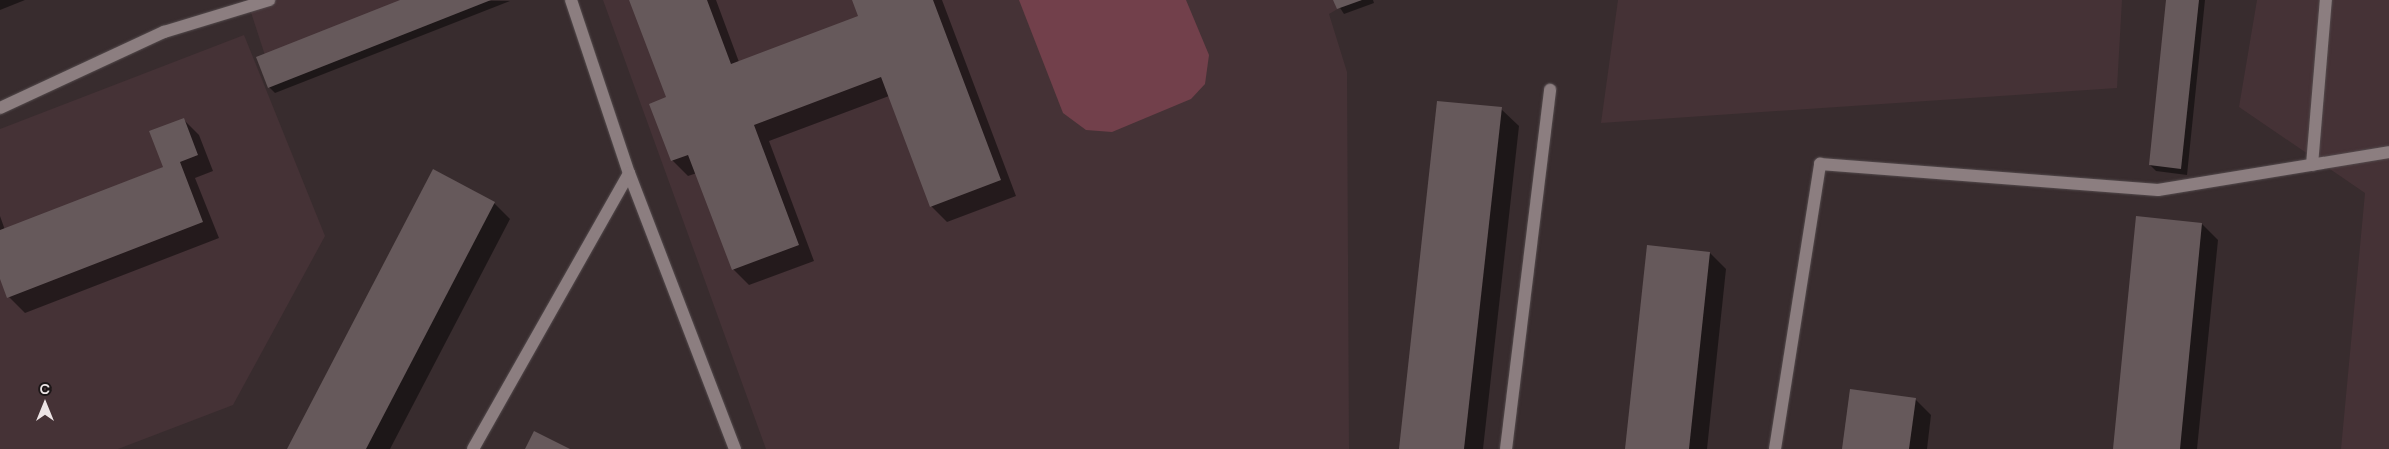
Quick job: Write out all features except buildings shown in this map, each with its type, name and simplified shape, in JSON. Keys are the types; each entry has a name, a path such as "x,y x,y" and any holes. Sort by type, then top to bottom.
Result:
{"street":[{"path":"0,108 164,32 269,0"},
{"path":"570,0 630,173 735,449"},
{"path":"2312,165 2326,0"},
{"path":"1506,449 1550,90"},
{"path":"1776,449 1820,164 2158,190 2389,152"},
{"path":"474,449 630,173"},
{"path":"723,449 730,437"}],"shaded area":[{"path":"247,0 466,0 273,80"},
{"path":"603,0 1353,0 1329,14 1347,72 1349,449 766,449"},
{"path":"1019,0 1186,0 1209,55 1205,84 1191,99 1112,132 1086,130 1063,113"},
{"path":"1618,0 2122,0 2117,88 1601,123"},
{"path":"2257,0 2389,0 2389,449 2341,449 2365,193 2239,107"},
{"path":"244,35 325,236 233,405 118,449 0,449 0,129"}]}
